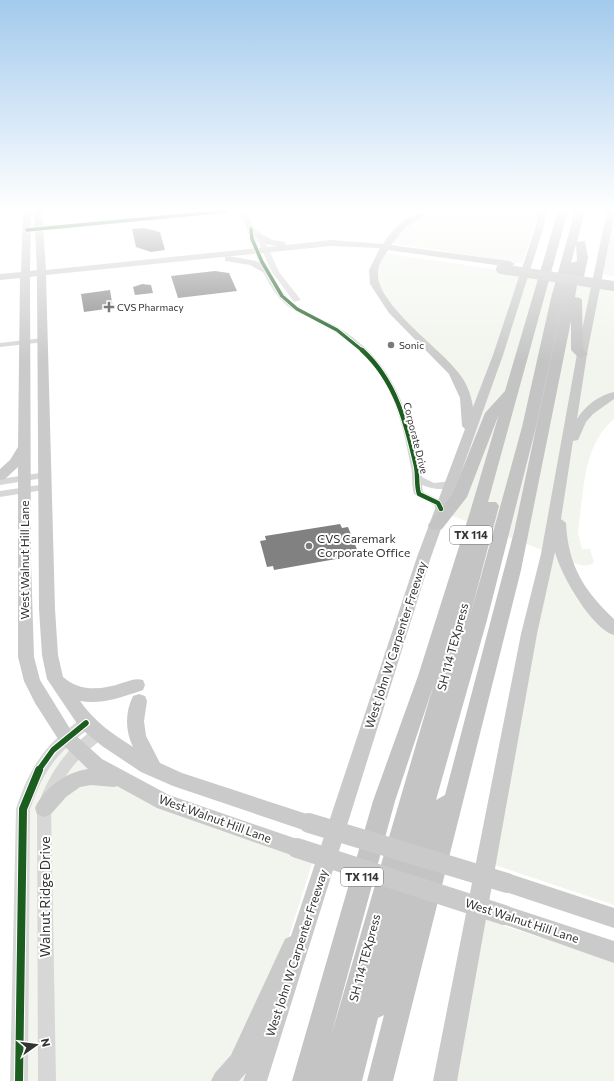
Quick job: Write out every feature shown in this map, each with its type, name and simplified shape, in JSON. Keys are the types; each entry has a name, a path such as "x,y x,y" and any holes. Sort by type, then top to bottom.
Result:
{"highway":[{"name":"TX 114","path":"305,1081 384,801 427,676 478,512 549,261"},
{"name":"SH 114 TEXpress","path":"331,1081 383,893 437,707 545,313 558,261"},
{"name":"SH 114 TEXpress","path":"351,1072 383,948 478,620 529,427 567,261"},
{"path":"380,1081 465,761 522,528 547,414 576,261"},
{"path":"582,261 577,289 576,319 577,350 582,354"},
{"path":"436,525 459,497 492,412 511,393"},
{"path":"522,528 529,427"},
{"path":"383,893 379,870 428,700 427,676"},
{"path":"351,1072 369,1036 431,837 465,761"}],"main road":[{"path":"0,277 16,269 22,261"},
{"name":"West Walnut Hill Lane","path":"26,261 26,657 32,681 40,698 72,744 96,765 164,802 297,848 614,952"},
{"name":"West Walnut Hill Lane","path":"41,261 40,276 46,481 47,609 50,655 53,674 57,682 92,728 108,741 153,768 179,780 309,823 507,883 614,918"},
{"path":"44,261 54,267 78,272"},
{"path":"0,284 40,276 174,261"},
{"path":"250,261 261,266 266,271"},
{"path":"372,261 375,286 384,302 442,360 460,383 469,415 466,442"},
{"path":"457,261 614,286"},
{"path":"489,261 614,280"},
{"name":"West John W Carpenter Freeway","path":"255,1081 436,525 528,261"},
{"path":"445,1081 529,634 548,554 559,482 582,354 601,261"},
{"path":"42,319 47,312 48,287 52,282 78,272"},
{"path":"0,277 25,278"},
{"path":"0,284 17,287 25,298"},
{"path":"559,482 567,470 579,421 590,409 614,395"},
{"path":"0,476 15,463 22,453 25,444"},
{"path":"557,501 559,511 558,537 569,574 594,609 614,629"},
{"path":"57,682 67,689 92,696 138,693 134,718 135,736 153,768"},
{"path":"44,808 62,787 78,778 98,776 129,783"},
{"path":"223,1081 239,1063 280,968 311,908"}],"street":[{"name":"Corporate Drive","path":"264,261 266,271 281,294 294,307 344,334 378,365 397,397 418,479 416,486 419,494 438,503 442,509"},
{"name":"Corporate Drive","path":"269,261 290,293 313,316"},
{"path":"281,294 290,293"},
{"path":"0,345 42,340"},
{"name":"Corporate Drive","path":"418,479 433,486 440,487 451,484"},
{"path":"0,482 25,484 46,481"},
{"path":"0,494 25,484"},
{"name":"Walnut Ridge Drive","path":"19,1081 23,809 36,773 43,761 72,744 92,728"},
{"name":"Walnut Ridge Drive","path":"49,1076 44,808 55,779 63,766 72,744"}],"shaded area":[{"path":"380,261 441,261 614,287 614,419 604,429 591,453 584,481 578,533 582,549 590,549 594,562 586,566 576,564 556,556 578,601 597,621 614,635 614,905 492,864 550,553 450,515 468,455 469,402 462,381 384,300 374,274"},
{"path":"604,261 614,261 614,276 601,274"},
{"path":"65,741 96,771 314,857 243,1081 25,1081 23,816 40,772"},
{"path":"481,918 614,962 614,1081 452,1081"}],"building":[{"path":"215,271 229,273 237,291 178,298 171,276"},
{"path":"142,284 151,285 153,293 135,295 133,287"},
{"name":"CVS Pharmacy","path":"110,290 113,308 84,312 81,294"},
{"name":"CVS Caremark Corporate Office","path":"340,524 342,528 348,527 358,552 352,553 353,556 274,570 273,566 267,567 260,541 266,540 265,536"}],"cycle path":[{"path":"262,261 273,283 288,302 297,309 319,319 344,335 364,351 384,374 391,385 402,413 416,468 417,488 419,494 438,503 441,509"},
{"path":"19,1081 23,809 33,781 53,750 86,723"}],"place":[{"name":"CVS Pharmacy","path":"109,307"},
{"name":"Sonic","path":"391,345"},
{"name":"CVS Caremark Corporate Office","path":"309,546"}]}
